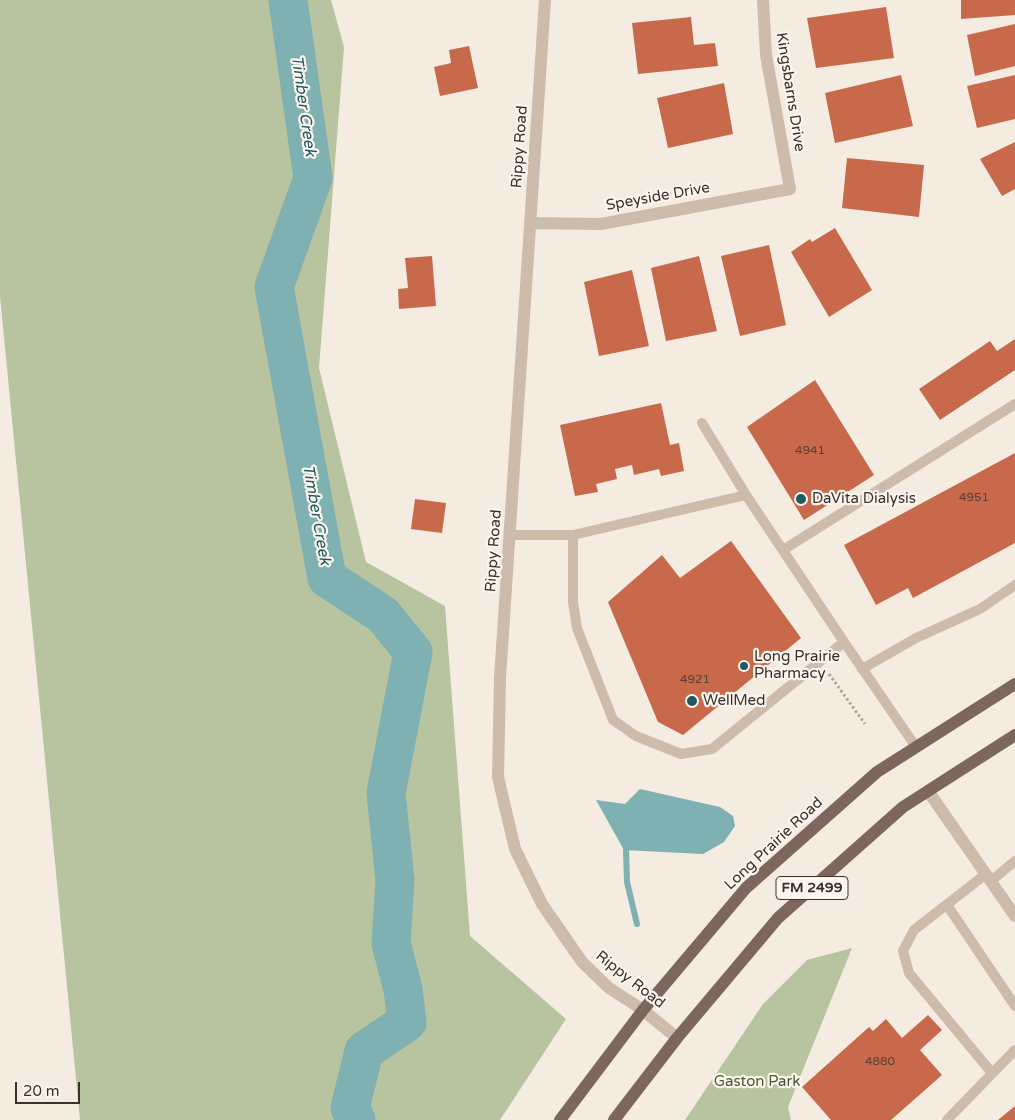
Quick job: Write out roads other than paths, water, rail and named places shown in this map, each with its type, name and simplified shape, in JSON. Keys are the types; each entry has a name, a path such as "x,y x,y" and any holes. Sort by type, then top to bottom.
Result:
{"main road":[{"name":"Long Prairie Road","path":"560,1120 643,1010 746,888 877,772 1015,684"},
{"name":"FM 2499","path":"614,1120 677,1038 778,918 903,807 1015,735"}],"street":[{"name":"Rippy Road","path":"545,0 511,535 500,678 498,777 516,848 542,904 582,962 609,988 643,1010 677,1038"},
{"name":"Kingsbarns Drive","path":"763,0 766,55 790,189"},
{"name":"Speyside Drive","path":"531,223 600,224 790,189"},
{"path":"928,790 1015,916"}],"lane":[{"path":"783,550 1015,404"},
{"path":"702,423 746,495 916,747"},
{"path":"511,535 573,535 746,495"},
{"path":"573,535 573,602 577,628 613,720 636,736 681,754 712,749 844,642"},
{"path":"862,669 916,638 980,609 1015,585"},
{"path":"992,1073 909,973 903,951 914,930 947,904 1015,861"},
{"path":"947,904 1015,1006"},
{"path":"947,1120 1015,1050"}],"water":[{"path":"640,789 720,807 733,816 735,826 724,842 703,854 624,850 596,800 625,804"}],"waterway":[{"name":"Timber Creek","path":"288,0 313,178 274,287 327,578 383,615 413,652 386,793 395,880 391,943 403,989 407,1022 364,1051 350,1108 356,1120"},
{"path":"626,850 627,882 637,924"}],"place":[{"name":"DaVita Dialysis","path":"801,499"},
{"name":"Long Prairie Pharmacy","path":"744,666"},
{"name":"WellMed","path":"692,701"}],"park label":[{"name":"Gaston Park","path":"757,1082"}]}
